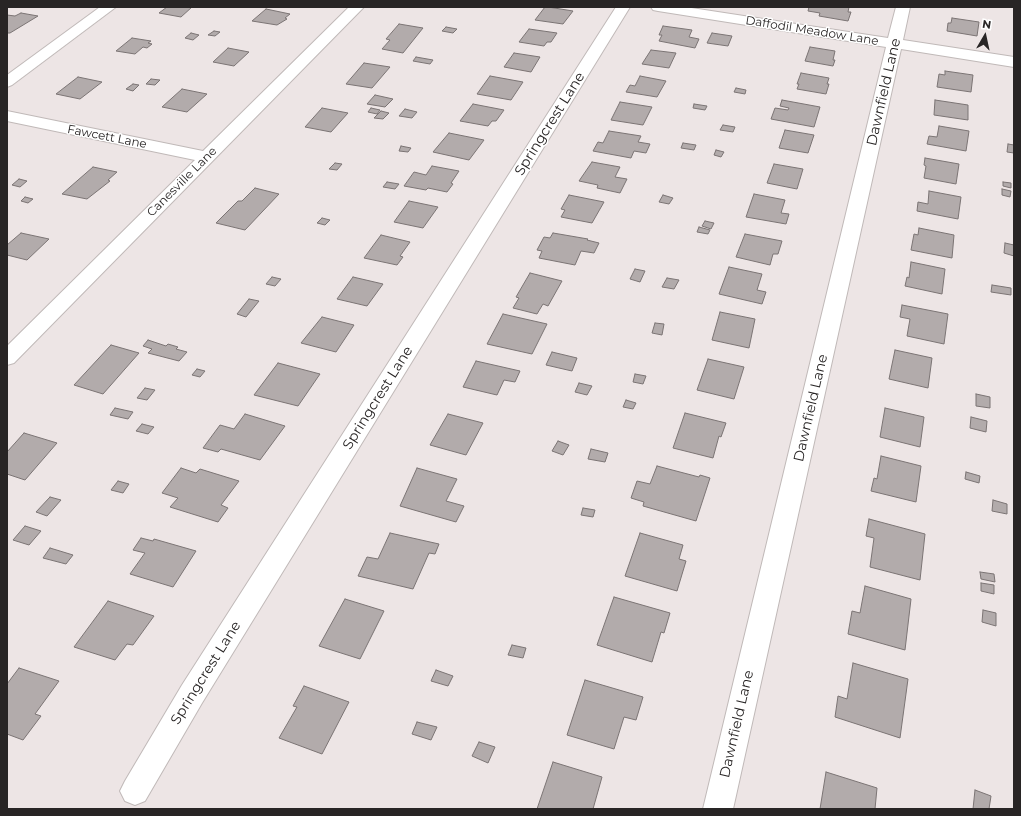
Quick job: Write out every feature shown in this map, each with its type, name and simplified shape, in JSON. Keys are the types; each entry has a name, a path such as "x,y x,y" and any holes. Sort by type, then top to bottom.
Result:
{"street":[{"path":"7,82 109,7"},
{"name":"Canesville Lane","path":"7,358 357,7"},
{"name":"Springcrest Lane","path":"136,791 192,694 623,7"},
{"name":"Daffodil Meadow Lane","path":"658,7 1014,62"},
{"name":"Dawnfield Lane","path":"718,809 904,7"},
{"name":"Fawcett Lane","path":"7,116 207,157"}],"building":[{"path":"167,7 192,7 181,17 159,13"},
{"path":"545,7 573,11 563,24 535,20"},
{"path":"809,7 849,7 848,12 851,12 848,21 819,16 820,13 808,11"},
{"path":"266,9 290,14 285,18 287,19 277,25 252,21"},
{"path":"21,13 38,16 10,33 7,33 7,15 15,16"},
{"path":"952,18 979,22 977,36 947,31 948,23 951,23"},
{"path":"399,24 423,28 403,53 382,49 390,40 386,39"},
{"path":"663,26 692,30 689,37 699,39 695,48 659,41 662,35 659,35"},
{"path":"446,27 457,29 453,33 442,31"},
{"path":"529,29 557,33 551,42 547,42 544,46 519,42"},
{"path":"214,31 220,32 215,36 208,35"},
{"path":"191,33 199,35 193,40 185,38"},
{"path":"712,33 732,36 728,46 707,43"},
{"path":"132,38 151,41 148,43 152,44 147,48 143,47 135,54 116,51"},
{"path":"810,47 835,51 833,66 805,61"},
{"path":"228,48 249,52 234,66 213,62"},
{"path":"651,50 676,53 669,68 642,64"},
{"path":"514,53 540,57 531,72 504,67"},
{"path":"416,57 433,60 430,64 413,61"},
{"path":"364,63 390,67 372,88 346,84"},
{"path":"945,71 973,75 971,92 937,87 939,74 945,75"},
{"path":"801,73 829,78 826,94 797,89 799,84 797,84"},
{"path":"490,76 523,82 511,100 477,94"},
{"path":"640,76 666,81 657,97 626,92 630,85 635,86"},
{"path":"78,77 102,82 80,99 56,94"},
{"path":"151,79 160,80 155,85 146,84"},
{"path":"133,84 139,85 133,91 126,89"},
{"path":"736,88 746,90 745,94 734,92"},
{"path":"182,89 207,94 187,112 162,107"},
{"path":"375,95 393,99 385,107 367,104"},
{"path":"782,100 820,107 814,127 771,119 775,108 788,110 789,108 780,106"},
{"path":"935,100 968,105 968,120 934,115"},
{"path":"620,102 652,107 643,125 611,120"},
{"path":"473,104 504,110 496,121 492,121 488,126 460,121"},
{"path":"694,104 707,106 705,110 693,108"},
{"path":"322,108 348,113 331,132 305,127"},
{"path":"371,108 380,110 377,114 368,112"},
{"path":"405,109 417,112 412,118 399,116"},
{"path":"381,111 389,113 383,119 374,118"},
{"path":"723,125 735,127 733,132 720,130"},
{"path":"939,126 969,131 966,151 927,144 929,136 937,137"},
{"path":"785,130 814,135 808,153 779,148"},
{"path":"609,131 641,136 638,142 650,144 646,153 634,151 631,158 593,151 598,142 603,143"},
{"path":"449,133 484,140 469,160 433,152"},
{"path":"683,143 696,145 694,150 681,148"},
{"path":"1008,144 1014,145 1014,153 1007,152"},
{"path":"401,146 411,148 408,152 399,151"},
{"path":"716,150 724,152 721,157 714,155"},
{"path":"925,158 959,164 956,184 924,178 926,166 924,165"},
{"path":"592,162 620,167 615,177 627,179 620,193 597,188 598,185 579,181"},
{"path":"335,163 342,164 337,170 329,169"},
{"path":"774,164 803,169 797,189 767,183"},
{"path":"432,166 459,171 451,183 453,184 447,192 428,188 426,190 404,186 414,172 426,175"},
{"path":"93,167 117,172 108,180 110,181 87,199 62,194"},
{"path":"19,179 27,181 20,187 12,185"},
{"path":"387,182 399,184 395,189 383,187"},
{"path":"1003,182 1011,183 1011,188 1003,186"},
{"path":"255,188 279,194 245,230 216,223 238,201 242,201"},
{"path":"1002,189 1011,191 1010,197 1002,195"},
{"path":"929,191 961,197 958,219 917,211 918,202 928,204"},
{"path":"754,194 785,200 781,213 789,214 786,224 746,217"},
{"path":"569,195 604,202 592,223 561,217 565,210 561,209"},
{"path":"663,195 673,198 669,204 659,202"},
{"path":"25,197 33,199 28,203 21,201"},
{"path":"409,201 438,207 423,228 394,222"},
{"path":"322,218 330,220 325,225 317,223"},
{"path":"705,221 714,223 711,229 702,226"},
{"path":"699,227 710,230 708,234 697,232"},
{"path":"919,228 954,235 952,258 911,250 914,234 918,235"},
{"path":"21,233 49,239 27,260 7,255 7,245"},
{"path":"553,233 588,239 587,240 599,243 594,253 581,251 575,265 539,258 542,251 537,250 544,237 550,238"},
{"path":"745,234 782,241 778,254 773,254 770,265 736,257"},
{"path":"381,235 410,242 400,256 403,257 397,265 364,258"},
{"path":"1005,243 1014,245 1014,256 1004,253"},
{"path":"911,262 945,269 942,294 905,286 907,277 909,278"},
{"path":"729,267 762,274 757,290 766,292 762,304 719,294"},
{"path":"635,269 645,271 640,282 630,279"},
{"path":"530,273 562,281 548,306 543,304 537,314 513,308 519,298 516,297"},
{"path":"272,277 281,279 275,286 266,284"},
{"path":"353,277 383,284 367,306 337,299"},
{"path":"667,278 679,280 674,289 662,287"},
{"path":"992,285 1011,288 1011,295 991,292"},
{"path":"249,299 259,301 246,317 237,314"},
{"path":"902,305 948,314 944,344 907,336 910,319 900,317"},
{"path":"720,312 755,319 749,348 712,340"},
{"path":"503,314 547,324 532,354 487,344"},
{"path":"322,317 354,325 336,352 301,343"},
{"path":"655,323 664,324 662,335 652,333"},
{"path":"148,340 166,346 168,344 178,347 176,349 187,352 179,361 148,353 152,349 143,346"},
{"path":"111,345 139,353 103,394 74,385"},
{"path":"895,350 932,358 928,388 889,379"},
{"path":"552,352 577,358 572,371 546,365"},
{"path":"708,359 744,367 734,399 697,390"},
{"path":"476,361 520,371 515,382 504,380 497,395 463,387"},
{"path":"278,363 320,374 298,406 254,395"},
{"path":"197,369 205,371 200,377 192,375"},
{"path":"635,374 646,376 643,384 633,382"},
{"path":"579,383 592,386 587,395 575,392"},
{"path":"145,388 155,390 147,400 137,398"},
{"path":"976,394 990,397 990,408 976,406"},
{"path":"626,400 636,403 633,409 623,407"},
{"path":"115,408 133,412 128,419 110,415"},
{"path":"885,408 924,417 920,447 880,437"},
{"path":"685,413 726,423 721,437 719,436 713,458 673,448"},
{"path":"245,414 285,426 260,460 221,449 218,452 203,448 220,425 234,429"},
{"path":"448,414 483,423 466,455 430,445"},
{"path":"971,417 987,421 986,432 970,428"},
{"path":"142,424 154,427 148,434 136,431"},
{"path":"24,433 57,443 25,480 7,474 7,452"},
{"path":"558,441 569,445 563,455 552,451"},
{"path":"591,449 608,453 605,462 588,459"},
{"path":"881,456 921,466 916,502 871,491 874,478 877,479"},
{"path":"657,466 699,477 700,475 710,478 696,521 643,506 644,502 631,498 637,481 650,484"},
{"path":"181,468 196,473 200,469 239,481 221,505 228,508 218,522 170,507 178,498 162,493"},
{"path":"417,468 457,479 446,501 464,506 456,522 400,506"},
{"path":"966,472 980,476 979,483 965,479"},
{"path":"118,481 129,484 123,493 111,490"},
{"path":"50,497 61,500 47,516 36,512"},
{"path":"993,500 1007,504 1007,514 992,511"},
{"path":"583,508 595,510 593,517 581,515"},
{"path":"869,519 925,534 920,580 870,567 874,538 866,536"},
{"path":"25,526 41,531 29,545 13,540"},
{"path":"390,533 439,544 435,554 429,553 413,589 358,576 367,557 378,559"},
{"path":"640,533 683,545 679,559 686,561 677,591 625,576"},
{"path":"141,538 153,541 154,539 196,551 173,587 130,574 145,553 133,550"},
{"path":"50,548 73,555 66,564 43,558"},
{"path":"980,572 994,574 995,582 981,579"},
{"path":"981,583 994,585 994,594 981,591"},
{"path":"865,586 911,599 905,650 848,634 852,611 860,613"},
{"path":"614,597 670,613 664,633 661,632 652,662 597,645"},
{"path":"345,599 384,611 360,659 319,646"},
{"path":"108,601 154,616 133,645 127,644 115,660 74,647"},
{"path":"983,610 996,613 996,626 982,622"},
{"path":"512,645 526,648 523,658 508,655"},
{"path":"853,663 908,679 900,738 835,717 838,696 847,699"},
{"path":"19,668 59,681 35,714 41,716 23,740 7,734 7,684"},
{"path":"436,670 453,676 448,686 431,681"},
{"path":"585,680 643,697 636,720 624,717 614,749 567,735"},
{"path":"304,686 349,702 322,754 279,738 297,707 293,706"},
{"path":"417,722 437,727 431,740 412,734"},
{"path":"479,742 495,747 488,763 472,756"},
{"path":"553,762 602,777 593,809 537,809"},
{"path":"826,772 877,788 875,809 820,809"},
{"path":"975,790 991,796 989,809 973,809"}]}
